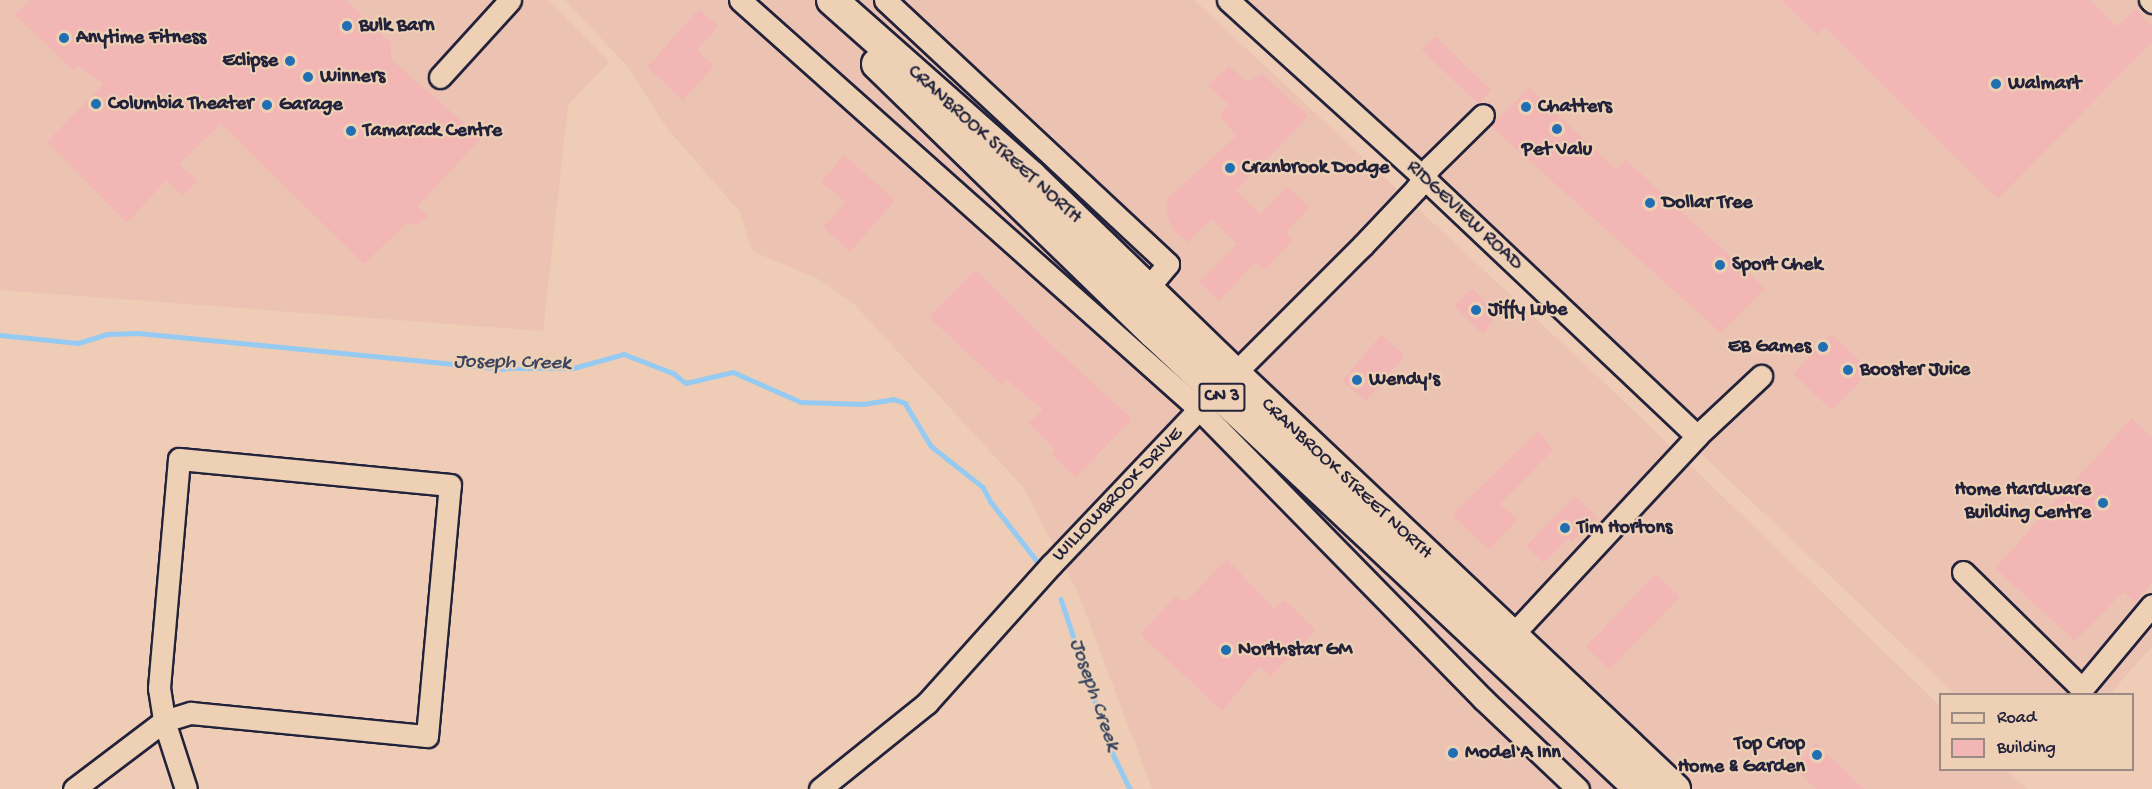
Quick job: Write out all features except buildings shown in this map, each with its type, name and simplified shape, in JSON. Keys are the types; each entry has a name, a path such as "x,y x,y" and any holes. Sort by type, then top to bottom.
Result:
{"highway":[{"name":"CRANBROOK STREET NORTH","path":"809,0 1217,392 1504,645 1675,789"},
{"name":"CRANBROOK STREET NORTH","path":"832,0 1031,176 1147,289 1217,392"},
{"name":"CRANBROOK STREET NORTH","path":"1504,645 1640,789"}],"street":[{"path":"440,77 510,0"},
{"path":"740,0 1217,392 1483,699 1578,789"},
{"path":"885,0 1168,264 1147,289"},
{"name":"RIDGEVIEW ROAD","path":"1227,0 1423,177 1697,436"},
{"path":"945,98 965,75"},
{"name":"WILLOWBROOK DRIVE","path":"831,786 927,703 1051,565 1217,392 1363,245 1416,189 1423,177 1483,115"},
{"path":"1504,645 1697,436 1761,376"},
{"path":"74,789 164,721 191,713 427,736 450,485 180,459 159,688 164,721 186,789"},
{"path":"1963,572 2082,689 2152,605"}],"shaded area":[{"path":"0,0 549,0 609,62 568,105 543,331 0,290"},
{"path":"565,0 1194,0 1609,387 1939,705 1939,771 2007,771 2027,789 1152,789 1079,595 1024,488 853,303 818,279 752,251 740,212 666,127 628,67"},
{"path":"1221,0 2152,0 2152,646 2111,693 1954,693"}],"waterway":[{"name":"Joseph Creek","path":"0,335 78,343 107,334 138,333 504,369 570,369 624,354 673,373 686,383 733,372 801,402 863,404 893,399 905,403 931,446 983,487 991,502 1041,566"},
{"name":"Joseph Creek","path":"1061,599 1111,750 1130,789"}],"place":[{"name":"Bulk Barn","path":"347,26"},
{"name":"Anytime Fitness","path":"64,38"},
{"name":"Eclipse","path":"290,61"},
{"name":"Winners","path":"308,77"},
{"name":"Walmart","path":"1996,84"},
{"name":"Columbia Theater","path":"96,104"},
{"name":"Garage","path":"267,105"},
{"name":"Chatters","path":"1526,107"},
{"name":"Pet Valu","path":"1557,129"},
{"name":"Tamarack Centre","path":"351,131"},
{"name":"Cranbrook Dodge","path":"1230,168"},
{"name":"Dollar Tree","path":"1650,203"},
{"name":"Sport Chek","path":"1720,265"},
{"name":"Jiffy Lube","path":"1476,310"},
{"name":"EB Games","path":"1823,347"},
{"name":"Booster Juice","path":"1848,370"},
{"name":"Wendy's","path":"1357,380"},
{"name":"Home Hardware Building Centre","path":"2103,503"},
{"name":"Tim Hortons","path":"1565,528"},
{"name":"Northstar GM","path":"1226,650"},
{"name":"Model A Inn","path":"1453,753"},
{"name":"Top Crop Home & Garden","path":"1817,755"}]}
